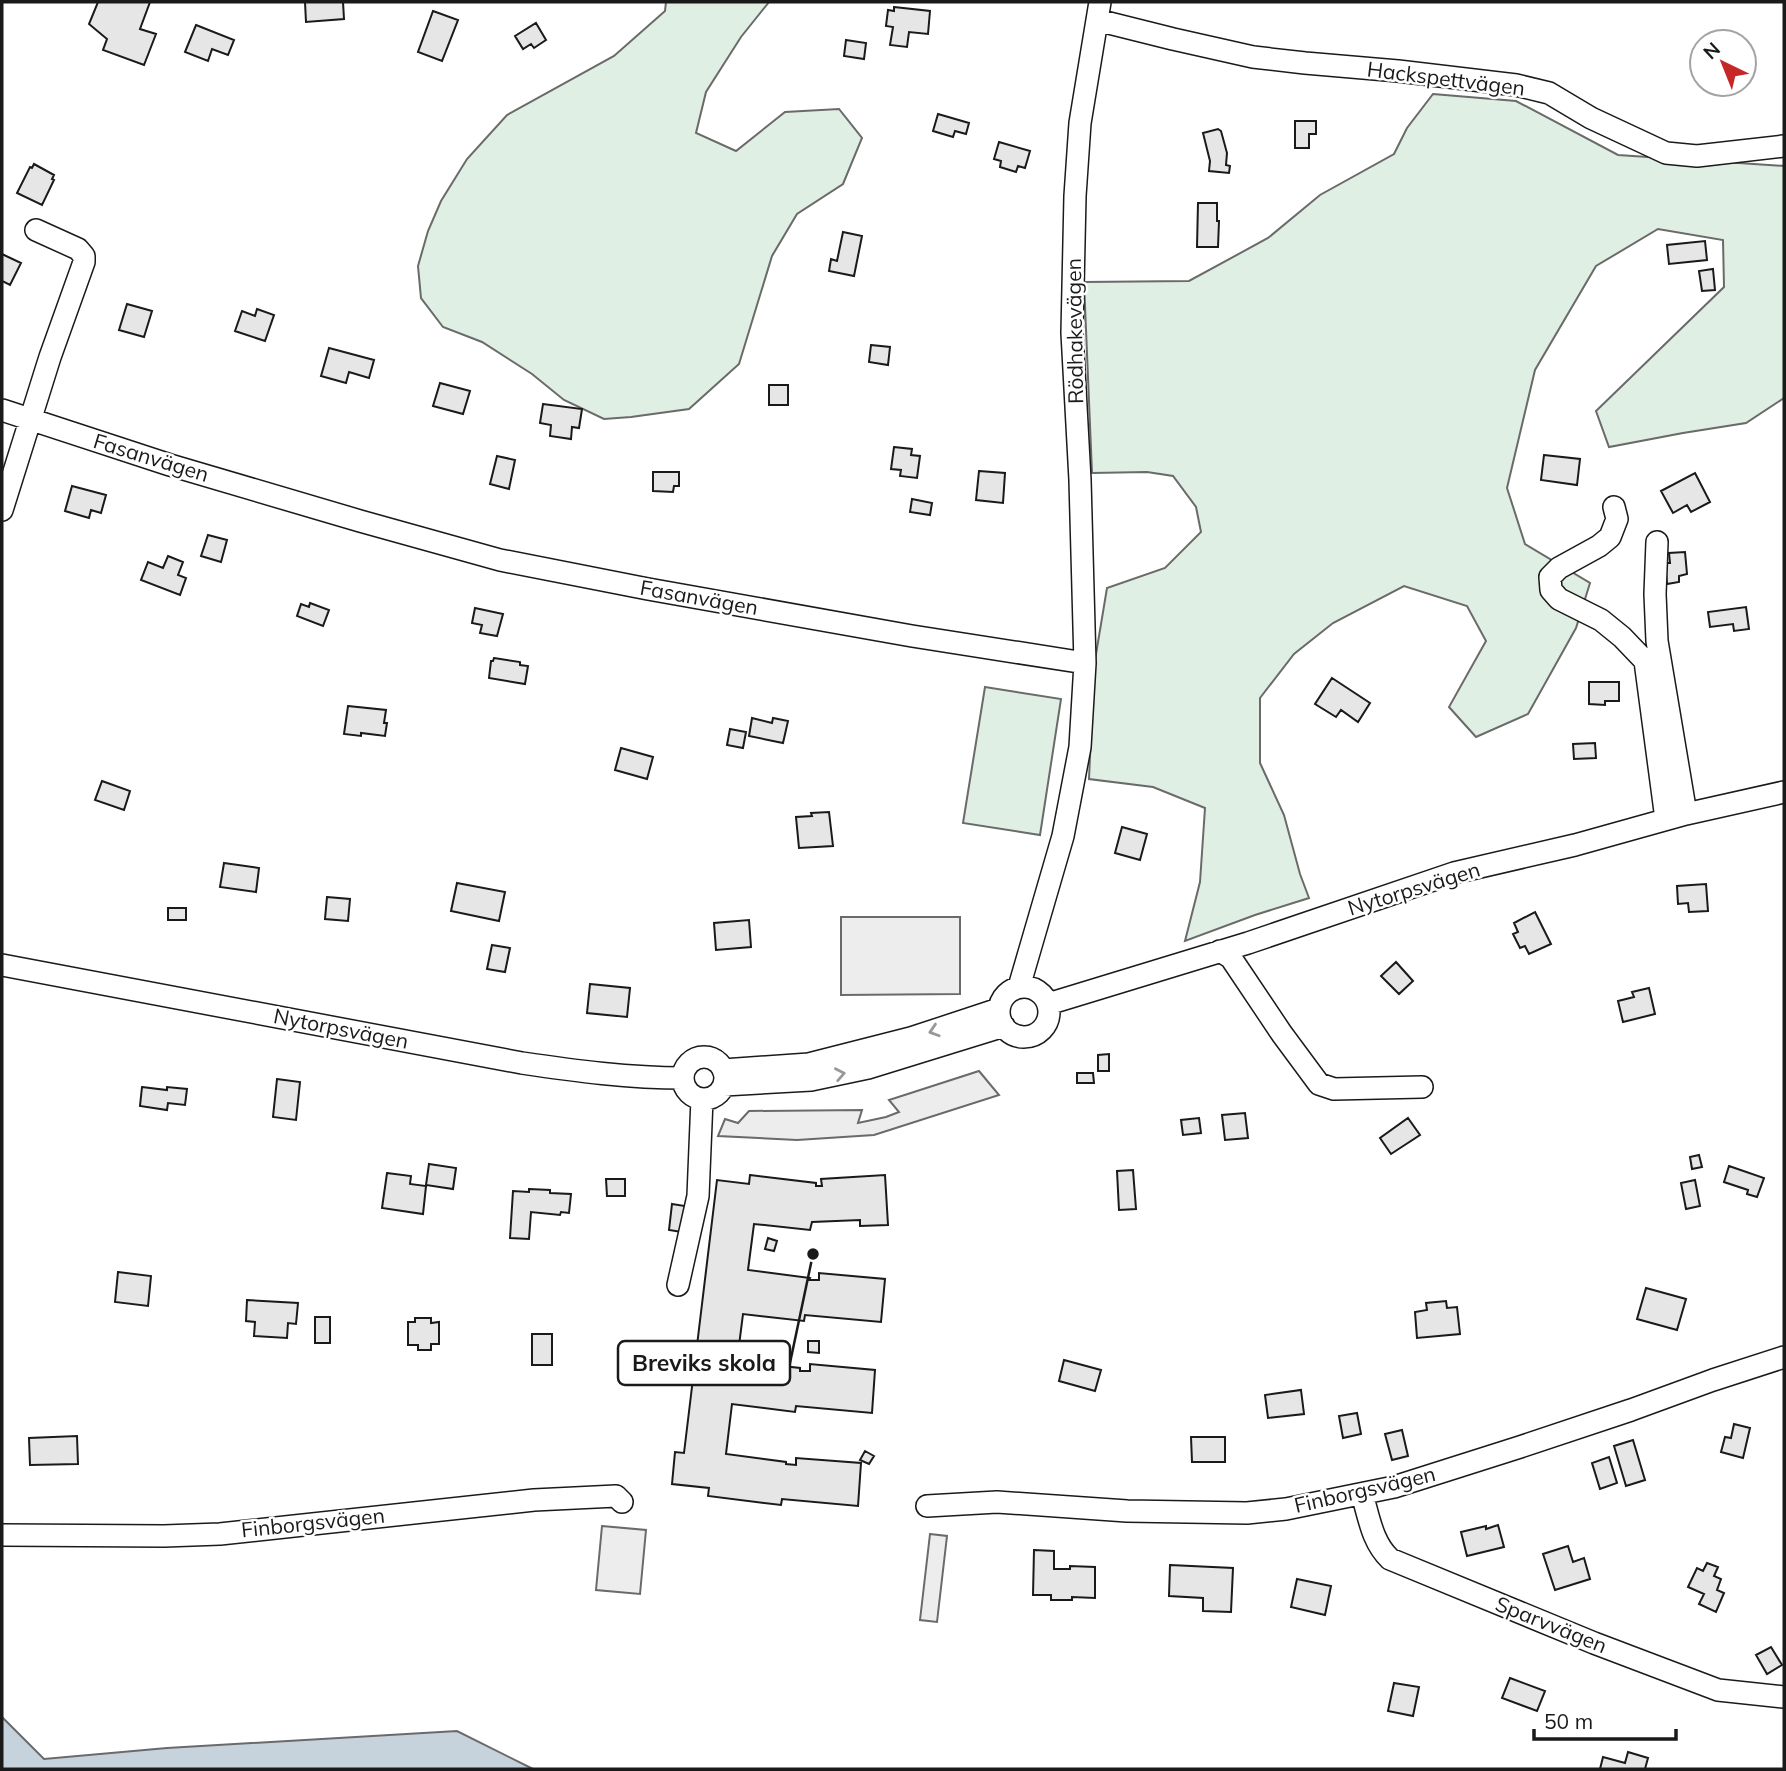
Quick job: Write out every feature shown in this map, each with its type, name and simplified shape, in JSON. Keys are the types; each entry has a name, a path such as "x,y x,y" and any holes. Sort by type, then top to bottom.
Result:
{"street":[{"name":"Hackspettvägen","path":"1098,11 1173,39 1253,57 1516,85 1549,93 1591,118 1666,153 1697,156 1784,146"},
{"name":"Rödhakevägen","path":"1085,663 1080,480 1072,333 1075,196 1080,122 1098,11"},
{"path":"2,510 50,357 84,262 84,256 78,249 36,230"},
{"name":"Fasanvägen","path":"2,410 170,465 360,522 500,560 648,589 1085,663"},
{"path":"1614,507 1617,519 1610,537 1559,568 1550,578 1551,590 1559,600 1601,620 1622,636 1645,661 1676,817"},
{"path":"1657,542 1657,641 1676,817"},
{"path":"1019,987 1063,836 1080,747 1085,663"},
{"name":"Nytorpsvägen","path":"1048,1004 1220,951 1454,873 1784,792"},
{"path":"1220,951 1231,958 1319,1084 1334,1089 1422,1087"},
{"name":"Nytorpsvägen","path":"2,965 522,1063 613,1075 683,1078"},
{"path":"1026,986 1037,990 1048,1004 1048,1018 1038,1032 1022,1037 1013,1034 1002,1018 1002,1000 1007,993 1019,987 1026,986"},
{"path":"724,1078 811,1080 868,1069 1002,1018"},
{"path":"706,1057 719,1064 724,1078 715,1096 702,1099 690,1094 683,1078 691,1061 706,1057"},
{"path":"678,1285 698,1196 702,1099"},
{"name":"Finborgsvägen","path":"927,1506 997,1502 1127,1511 1247,1513 1286,1509 1394,1487 1784,1357"},
{"name":"Sparvvägen","path":"1362,1494 1375,1539 1390,1559 1594,1643 1718,1690 1784,1697"},
{"name":"Finborgsvägen","path":"2,1535 220,1534 534,1500 616,1496 622,1502"}],"green space":[{"path":"666,2 769,2 741,37 706,92 696,133 736,151 785,112 839,109 862,138 843,184 797,214 772,256 739,364 689,409 604,419 564,400 532,374 482,342 443,327 421,298 418,266 428,231 441,201 467,159 507,115 614,56 665,11"},
{"path":"1433,94 1516,101 1618,155 1784,166 1784,398 1746,423 1609,447 1596,411 1724,287 1723,240 1658,229 1596,266 1535,370 1507,488 1525,544 1590,583 1576,628 1528,714 1476,737 1449,707 1486,641 1467,606 1404,586 1333,623 1294,654 1260,698 1260,763 1284,815 1309,898 1185,941 1200,882 1205,808 1153,787 1089,779 1094,666 1107,588 1165,568 1201,532 1196,507 1173,476 1147,472 1092,473 1084,282 1189,281 1268,238 1320,195 1394,154 1407,128"},
{"path":"985,687 1061,699 1040,835 963,823"}],"shaded area":[{"path":"841,917 960,917 960,994 841,995"},
{"path":"979,1071 999,1095 874,1135 797,1140 718,1136 725,1119 738,1123 749,1111 862,1110 858,1123 886,1117 899,1112 889,1100"},
{"path":"602,1526 646,1530 640,1594 596,1590"},
{"path":"930,1534 947,1536 937,1622 920,1620"},
{"path":"2,1717 44,1759 167,1748 457,1731 533,1769 2,1769"}],"building":[{"path":"98,2 150,2 140,29 156,34 144,65 103,50 107,39 89,24"},
{"path":"305,2 343,2 344,19 306,22"},
{"path":"894,7 930,11 928,34 909,32 907,47 890,45 893,27 886,26 888,10 894,11"},
{"path":"433,11 458,20 442,61 418,52"},
{"path":"536,23 546,40 534,48 531,44 523,49 515,36"},
{"path":"196,25 234,40 228,55 212,49 208,61 185,52"},
{"path":"846,40 866,43 864,59 844,56"},
{"path":"938,114 969,123 966,134 955,131 953,137 933,131"},
{"path":"1295,121 1316,121 1316,134 1309,134 1309,148 1295,148"},
{"path":"1218,129 1221,131 1227,153 1226,165 1230,166 1229,173 1209,171 1210,161 1203,133"},
{"path":"999,142 1030,151 1025,168 1018,166 1016,172 1000,167 1001,161 994,159"},
{"path":"34,164 54,175 42,205 17,193"},
{"path":"1198,203 1217,203 1218,247 1197,247"},
{"path":"843,232 862,236 854,276 829,271 831,259 837,261"},
{"path":"1705,241 1707,260 1669,264 1667,245"},
{"path":"2,254 21,263 10,285 2,281"},
{"path":"1713,269 1715,290 1702,291 1699,271"},
{"path":"127,304 152,311 144,337 119,330"},
{"path":"257,309 274,315 265,341 235,331 242,311 255,316"},
{"path":"871,345 890,347 888,365 869,362"},
{"path":"329,348 374,360 369,378 349,372 346,383 321,376"},
{"path":"440,383 470,391 463,414 433,406"},
{"path":"769,385 788,385 788,405 769,405"},
{"path":"543,404 582,409 579,428 572,427 571,439 550,436 551,425 540,423"},
{"path":"894,447 912,449 911,455 920,456 917,478 900,476 901,470 891,469"},
{"path":"1544,455 1580,459 1577,485 1541,480"},
{"path":"497,456 515,460 509,489 490,484"},
{"path":"979,471 1005,473 1003,503 976,500"},
{"path":"653,472 679,472 679,486 674,486 673,492 653,491"},
{"path":"1695,473 1710,502 1691,512 1687,505 1673,513 1661,491"},
{"path":"72,486 106,495 101,513 91,510 89,518 65,511"},
{"path":"912,499 932,503 930,515 910,512"},
{"path":"208,535 227,540 221,562 201,556"},
{"path":"1685,552 1687,574 1679,576 1679,582 1667,584 1665,563 1670,563 1669,553"},
{"path":"168,556 183,562 178,575 186,578 180,595 141,580 148,562 163,568"},
{"path":"310,603 329,610 323,626 297,616 301,604 309,607"},
{"path":"1746,607 1749,629 1734,631 1733,624 1710,627 1708,612"},
{"path":"475,608 503,614 497,636 480,633 482,625 472,623"},
{"path":"494,658 528,666 525,684 489,678 491,661"},
{"path":"1332,678 1370,703 1358,722 1341,710 1336,717 1315,704"},
{"path":"1589,682 1619,682 1619,701 1605,701 1605,705 1589,704"},
{"path":"348,706 386,710 385,736 344,734"},
{"path":"752,718 772,723 773,718 788,721 783,743 749,736"},
{"path":"730,729 746,732 743,748 727,745"},
{"path":"1595,743 1596,758 1574,759 1573,744"},
{"path":"621,748 653,757 647,779 615,770"},
{"path":"102,781 130,791 124,810 95,800"},
{"path":"829,812 833,846 799,848 796,817"},
{"path":"1122,827 1147,834 1140,860 1115,853"},
{"path":"224,863 259,868 256,892 220,887"},
{"path":"457,883 505,892 499,921 451,911"},
{"path":"1706,884 1708,911 1689,912 1688,903 1678,904 1677,886"},
{"path":"327,897 350,899 348,921 325,919"},
{"path":"168,908 186,908 186,920 168,920"},
{"path":"1535,912 1551,944 1529,954 1525,946 1520,948 1513,934 1518,932 1514,923"},
{"path":"749,920 751,947 716,950 714,923"},
{"path":"492,945 510,948 505,972 487,969"},
{"path":"1396,962 1413,981 1399,994 1381,976"},
{"path":"590,984 630,988 627,1017 587,1013"},
{"path":"1649,988 1655,1014 1623,1022 1618,1001 1634,997 1632,992"},
{"path":"1109,1054 1109,1071 1098,1071 1098,1055"},
{"path":"1077,1073 1093,1073 1094,1083 1077,1083"},
{"path":"277,1079 300,1082 296,1120 273,1117"},
{"path":"142,1087 187,1089 185,1105 168,1103 167,1110 140,1106"},
{"path":"1245,1113 1248,1138 1225,1140 1222,1115"},
{"path":"1199,1118 1201,1133 1183,1135 1181,1120"},
{"path":"1408,1118 1420,1135 1391,1154 1380,1138"},
{"path":"1699,1155 1702,1167 1692,1169 1690,1157"},
{"path":"429,1164 456,1168 453,1189 426,1185"},
{"path":"1729,1166 1764,1178 1757,1197 1747,1194 1748,1190 1724,1182"},
{"path":"1133,1170 1136,1209 1119,1210 1117,1171"},
{"path":"387,1173 411,1176 410,1184 426,1186 423,1214 382,1208"},
{"path":"750,1175 822,1186 821,1179 885,1175 888,1225 860,1226 860,1220 812,1222 810,1230 754,1224 748,1270 810,1278 809,1280 819,1280 819,1273 885,1279 881,1322 805,1315 804,1321 743,1314 737,1361 800,1368 800,1371 810,1371 810,1364 875,1370 872,1413 796,1406 795,1412 732,1404 726,1454 796,1465 796,1458 861,1463 858,1506 782,1499 781,1505 708,1496 709,1488 672,1484 675,1452 684,1453 717,1180 749,1184"},
{"path":"606,1179 625,1179 625,1196 607,1196"},
{"path":"1695,1180 1700,1206 1686,1209 1681,1183"},
{"path":"529,1189 571,1194 569,1213 561,1212 560,1215 531,1212 529,1239 510,1238 513,1191 529,1192"},
{"path":"672,1204 685,1206 682,1232 669,1230"},
{"path":"768,1238 777,1241 774,1251 765,1249"},
{"path":"118,1272 151,1276 148,1306 115,1302"},
{"path":"1646,1288 1686,1299 1677,1330 1637,1319"},
{"path":"247,1300 298,1303 296,1324 288,1323 287,1338 254,1336 255,1322 246,1321"},
{"path":"1446,1301 1447,1308 1457,1307 1460,1334 1417,1338 1415,1312 1427,1310 1426,1303"},
{"path":"315,1317 330,1317 330,1343 315,1343"},
{"path":"415,1318 431,1318 431,1323 439,1322 439,1344 431,1344 431,1350 418,1350 418,1345 408,1345 408,1322 415,1322"},
{"path":"532,1334 552,1334 552,1365 532,1365"},
{"path":"808,1341 819,1341 819,1353 808,1352"},
{"path":"1064,1360 1101,1370 1095,1391 1059,1381"},
{"path":"1301,1390 1304,1414 1268,1418 1265,1395"},
{"path":"1357,1413 1361,1434 1343,1438 1339,1416"},
{"path":"1734,1424 1750,1428 1743,1458 1721,1452 1725,1437 1731,1438"},
{"path":"1402,1430 1408,1456 1392,1460 1385,1434"},
{"path":"77,1436 78,1464 30,1465 29,1438"},
{"path":"1191,1437 1225,1437 1225,1462 1192,1462"},
{"path":"1633,1440 1645,1480 1626,1486 1614,1446"},
{"path":"865,1451 874,1456 869,1464 860,1460"},
{"path":"1609,1457 1617,1483 1600,1489 1592,1463"},
{"path":"1498,1525 1504,1547 1467,1556 1461,1532"},
{"path":"1568,1546 1573,1562 1584,1558 1590,1579 1555,1590 1543,1554"},
{"path":"1034,1550 1054,1551 1054,1569 1070,1569 1070,1566 1095,1567 1095,1598 1051,1600 1051,1595 1033,1595"},
{"path":"1707,1563 1718,1567 1714,1576 1721,1579 1717,1590 1724,1593 1716,1612 1699,1604 1704,1594 1688,1587 1697,1568 1703,1571"},
{"path":"1170,1565 1233,1568 1231,1612 1203,1611 1203,1598 1169,1596"},
{"path":"1297,1579 1331,1586 1325,1615 1291,1607"},
{"path":"1771,1647 1782,1665 1767,1674 1756,1655"},
{"path":"1510,1678 1545,1691 1537,1711 1502,1698"},
{"path":"1394,1683 1419,1687 1413,1716 1388,1711"},
{"path":"1628,1752 1648,1758 1645,1769 1600,1769 1603,1757 1625,1763"}],"place":[{"name":"Breviks skola","path":"813,1254"}]}
